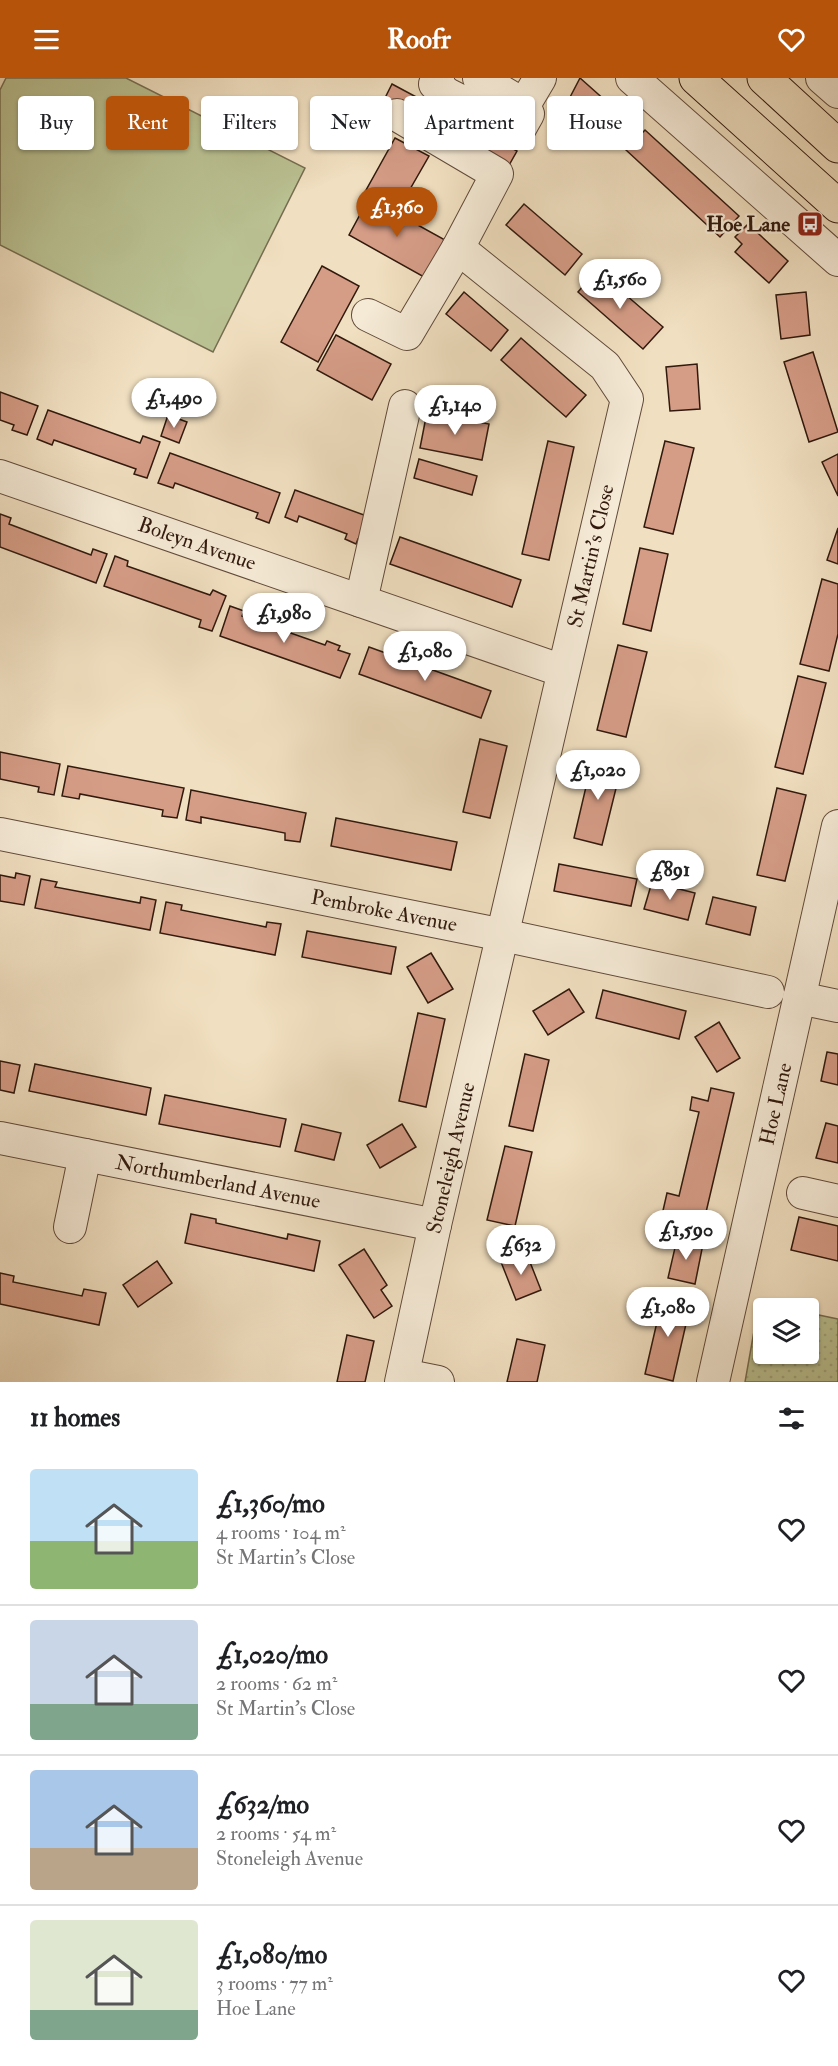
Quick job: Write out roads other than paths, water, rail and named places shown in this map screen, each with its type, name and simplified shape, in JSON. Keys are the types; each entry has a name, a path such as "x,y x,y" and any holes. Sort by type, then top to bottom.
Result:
{"highway":[{"path":"696,78 838,206"},
{"path":"764,78 838,146"}],"street":[{"path":"438,78 435,84 451,96"},
{"path":"479,78 509,96"},
{"path":"529,96 540,78"},
{"path":"632,78 838,260"},
{"path":"822,78 838,92"},
{"path":"368,315 407,334 458,248 497,174 397,116"},
{"name":"St Martin's Close","path":"458,248 604,366 627,399 503,935"},
{"path":"361,601 405,406"},
{"name":"Boleyn Avenue","path":"0,476 563,671"},
{"name":"Hoe Lane","path":"713,1382 838,826"},
{"name":"Pembroke Avenue","path":"0,834 503,935 768,992"},
{"name":"Stoneleigh Avenue","path":"402,1378 435,1225 503,935"},
{"path":"800,998 838,1006"},
{"name":"Northumberland Avenue","path":"0,1138 435,1225"},
{"path":"70,1227 85,1155"},
{"path":"803,1193 838,1201"},
{"path":"402,1378 438,1382"}],"place":[{"name":"Hoe Lane","path":"810,224"}]}
